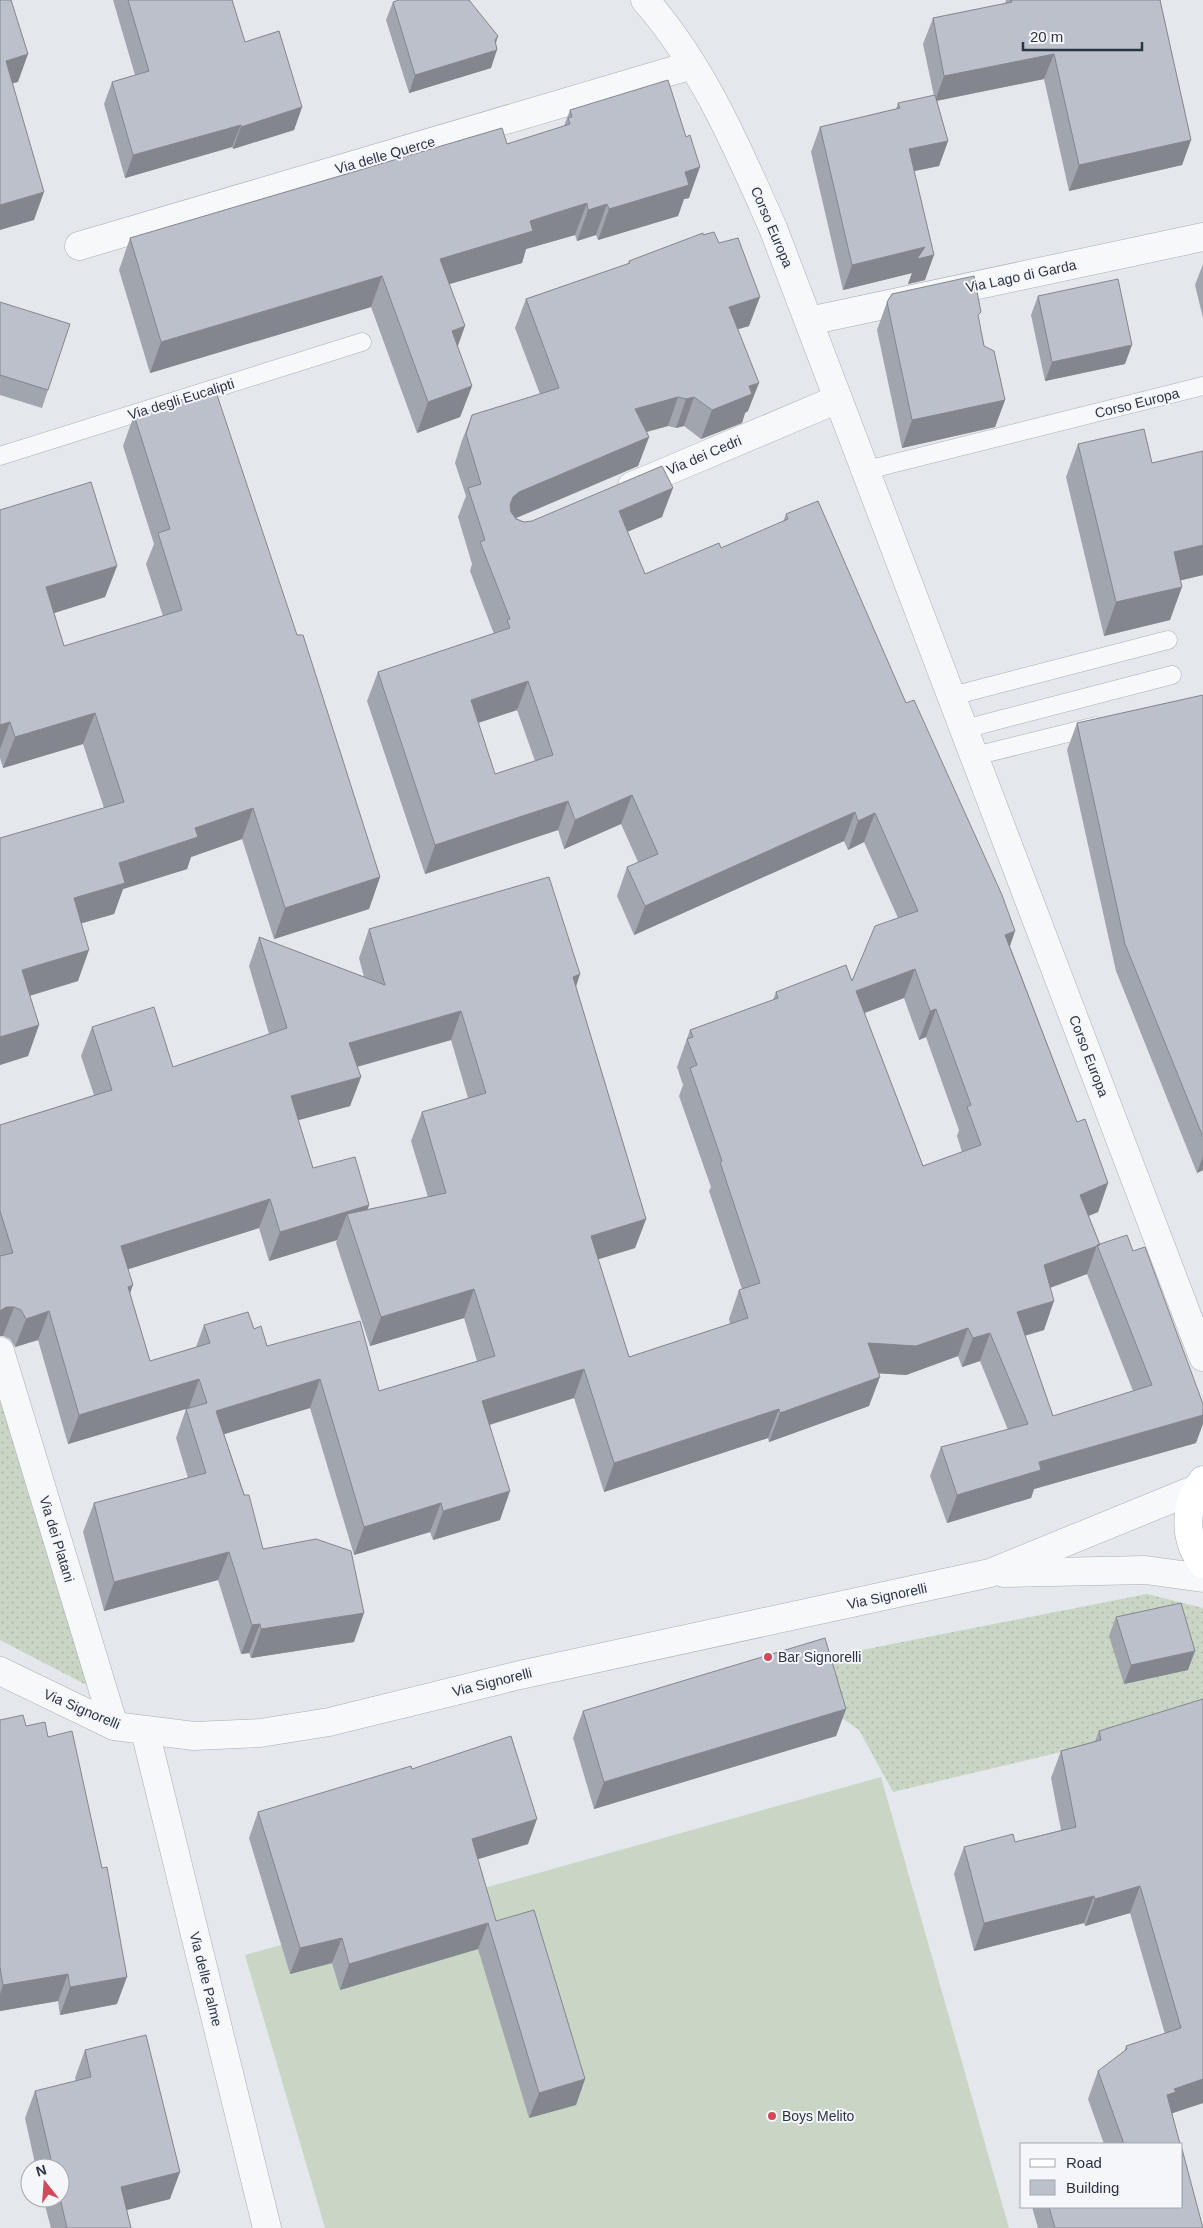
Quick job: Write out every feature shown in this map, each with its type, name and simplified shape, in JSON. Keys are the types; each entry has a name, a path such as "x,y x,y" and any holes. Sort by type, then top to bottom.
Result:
{"main road":[{"path":"1200,1485 1188,1514 1190,1539 1203,1564"}],"street":[{"name":"Corso Europa","path":"645,0 661,18 692,65 730,132 761,201 867,470 1203,1357"},
{"name":"Via delle Querce","path":"79,246 692,65"},
{"name":"Via Lago di Garda","path":"809,321 1203,237"},
{"name":"Via dei Cedri","path":"605,497 838,398"},
{"name":"Via dei Platani","path":"0,1352 114,1726"},
{"name":"Via Signorelli","path":"990,1574 1200,1485"},
{"name":"Via Signorelli","path":"0,1671 114,1726 194,1736 260,1733 329,1722 520,1675 990,1574 1145,1570 1203,1578"},
{"name":"Via delle Palme","path":"145,1731 266,2228"}],"lane":[{"name":"Via degli Eucalipti","path":"0,456 362,342"},
{"name":"Corso Europa","path":"867,470 1203,386"},
{"path":"952,696 1168,640"},
{"path":"964,728 1172,675"},
{"path":"975,756 1108,723"}],"green space":[{"path":"0,1387 94,1689 0,1640"},
{"path":"1147,1594 1203,1608 1203,1718 893,1792 859,1730 832,1711 826,1657"},
{"path":"881,1777 1009,2228 325,2228 245,1955"}],"building":[{"path":"0,0 11,0 28,54 6,61 44,192 0,205"},
{"path":"128,0 232,0 245,42 279,31 302,107 241,127 241,125 133,155 112,82 149,71"},
{"path":"399,0 469,0 498,36 495,40 497,50 415,75 393,2"},
{"path":"1011,0 1160,0 1191,140 1079,165 1054,54 944,76 933,18 1012,2"},
{"path":"668,80 686,137 690,135 700,167 685,172 689,185 609,209 607,204 588,210 587,203 530,221 533,231 440,259 465,326 452,331 472,386 428,402 382,276 161,342 130,238 502,128 507,144 570,124 568,118 572,117 570,110"},
{"path":"935,95 948,141 909,149 934,255 917,259 925,247 852,265 820,127 900,108 898,103"},
{"path":"714,232 719,243 738,238 760,297 729,307 759,383 749,386 752,394 712,410 694,397 686,399 678,397 635,409 649,437 519,492 513,497 510,505 511,512 516,519 524,522 532,521 662,466 673,488 619,511 645,574 719,543 721,548 788,519 786,514 818,501 906,703 914,700 1002,895 1015,931 1005,935 1077,1122 1085,1119 1108,1183 1080,1195 1100,1244 1127,1235 1133,1251 1145,1247 1203,1404 1203,1415 1039,1462 1041,1470 957,1495 941,1447 1028,1424 990,1333 973,1338 968,1328 916,1346 868,1343 880,1377 780,1413 779,1409 614,1463 584,1369 482,1401 510,1491 443,1511 441,1503 364,1527 320,1379 216,1411 244,1495 249,1495 263,1549 316,1539 351,1551 364,1613 261,1629 260,1624 252,1625 229,1552 114,1582 94,1503 206,1473 186,1409 207,1403 199,1379 79,1415 49,1311 26,1319 21,1310 14,1307 6,1307 0,1311 0,1256 13,1253 0,1211 0,1125 112,1090 92,1027 154,1007 173,1067 287,1028 259,937 385,985 369,929 549,877 580,974 573,977 646,1219 591,1236 629,1357 748,1318 739,1290 760,1283 720,1162 722,1161 690,1068 697,1065 687,1039 693,1037 690,1030 778,998 776,992 846,965 852,981 875,926 918,911 875,813 858,821 855,812 645,906 627,867 658,854 632,795 575,820 568,801 435,845 378,672 510,628 507,620 510,619 480,542 485,540 468,488 481,484 466,434 472,415 559,388 526,299 630,263 629,261 703,233 703,235","holes":["528,681 553,755 495,774 471,700","915,969 930,1011 936,1009 971,1105 967,1107 981,1145 923,1166 856,991","461,1011 486,1093 422,1112 446,1193 347,1214 381,1317 474,1289 495,1356 379,1391 360,1321 267,1346 261,1326 254,1329 248,1312 204,1325 210,1343 150,1361 128,1287 133,1285 121,1246 270,1199 280,1232 369,1205 355,1157 313,1168 291,1096 361,1077 349,1043","1097,1246 1152,1385 1053,1416 1017,1312 1054,1301 1044,1265"]},
{"path":"974,276 981,312 978,315 984,346 994,351 1005,400 912,420 887,302 892,294"},
{"path":"1118,279 1132,345 1052,362 1038,296"},
{"path":"0,302 70,324 48,390 0,375"},
{"path":"215,389 297,635 303,635 380,877 285,908 253,808 195,828 198,837 119,863 125,883 74,898 89,950 22,970 39,1025 0,1037 0,838 124,802 95,713 15,737 10,722 0,725 0,510 91,482 117,566 46,587 64,646 182,610 158,533 170,529 134,415"},
{"path":"1144,429 1152,463 1203,451 1203,545 1174,552 1182,587 1116,602 1078,444"},
{"path":"1203,695 1203,1137 1125,944 1077,723"},
{"path":"1181,1603 1195,1651 1131,1665 1116,1617"},
{"path":"825,1638 846,1709 604,1782 583,1711"},
{"path":"1203,1699 1203,2079 1174,2089 1176,2092 1167,2095 1180,2143 1124,2143 1098,2071 1127,2049 1126,2046 1181,2028 1140,1886 1095,1899 1094,1896 984,1923 964,1847 1013,1834 1015,1842 1076,1827 1061,1751 1101,1740 1099,1731"},
{"path":"23,1715 26,1726 45,1722 48,1737 72,1731 102,1868 107,1867 127,1977 70,1987 68,1974 3,1985 0,1967 0,1720"},
{"path":"511,1736 537,1819 472,1839 496,1921 534,1910 585,2079 539,2093 488,1923 349,1964 342,1938 300,1948 258,1812 411,1766 412,1769"},
{"path":"146,2035 180,2172 121,2187 131,2228 67,2228 62,2208 70,2208 70,2158 51,2158 35,2091 91,2077 85,2050"},
{"path":"1183,2153 1203,2228 1055,2228 1049,2208 1183,2208"}],"place":[{"name":"Bar Signorelli","path":"768,1657"},
{"name":"Boys Melito","path":"772,2116"}]}
